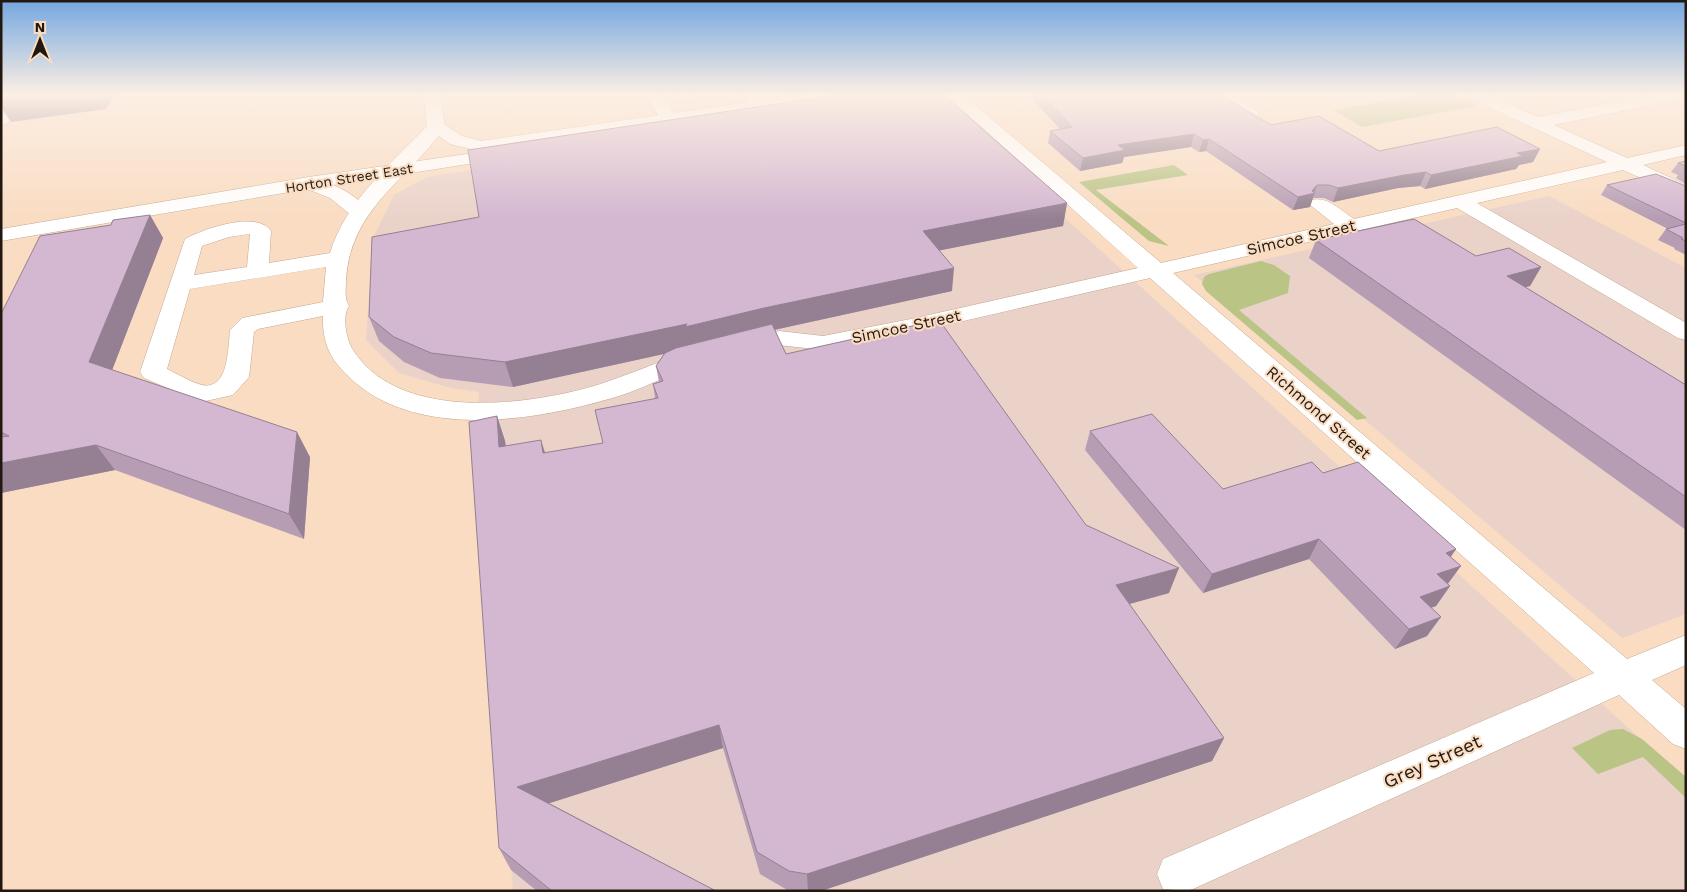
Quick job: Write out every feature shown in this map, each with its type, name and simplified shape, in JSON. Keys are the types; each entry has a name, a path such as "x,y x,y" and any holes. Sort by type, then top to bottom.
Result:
{"street":[{"name":"Simcoe Street","path":"428,136 359,212 346,235 336,267 337,306 334,332 336,342 347,361 366,380 378,388 407,400 446,409 503,409 581,398 638,380 670,365 779,338 824,343 964,314 1686,150"},
{"path":"449,136 456,140 478,146"},
{"name":"Horton Street East","path":"1,235 308,183 403,164 478,146 551,136"},
{"name":"Horton Street East","path":"1,220 607,136"},
{"name":"Richmond Street","path":"1001,136 1686,732"},
{"path":"1563,136 1686,192"},
{"path":"308,183 336,192 347,199 359,212"},
{"path":"1459,202 1686,333"},
{"path":"1319,204 1350,226"},
{"path":"257,272 261,232 252,227 206,235 192,243 153,372 201,394 224,389 236,377 242,330 250,322 337,306"},
{"path":"180,284 339,258"},
{"name":"Grey Street","path":"1178,874 1686,649"}],"shaded area":[{"path":"691,136 974,136 1686,780 1686,890 513,891 478,447 479,392 451,388 399,373 366,340 373,238 394,195 427,177"},
{"path":"1549,196 1686,268 1686,614 1622,638 1194,275"}],"green space":[{"path":"1174,165 1188,175 1096,190 1169,246 1149,241 1079,182"},
{"path":"1261,261 1274,265 1290,276 1288,293 1239,310 1367,418 1357,420 1206,291 1202,284 1204,277 1209,274"},
{"path":"1623,729 1642,739 1686,777 1686,798 1643,757 1598,774 1572,748 1610,730"}],"building":[{"path":"565,136 990,136 1067,203 923,231 954,268 764,308 685,327 687,324 505,362 431,353 394,337 369,317 372,237 479,217 468,150"},
{"path":"1056,136 1183,136 1118,145 1125,150 1083,158"},
{"path":"1196,136 1353,136 1379,151 1455,136 1514,136 1540,149 1517,153 1523,156 1431,175 1426,172 1404,175 1338,188 1329,185 1317,185 1312,191 1315,193 1298,197 1209,139 1203,140"},
{"path":"1686,161 1686,166 1678,163"},
{"path":"1656,174 1686,186 1686,223 1607,185"},
{"path":"150,215 89,362 297,432 289,514 96,445 1,463 1,437 9,436 1,432 1,314 40,236 111,225 113,220"},
{"path":"1414,219 1476,256 1509,248 1541,267 1507,276 1686,385 1686,497 1316,240"},
{"path":"1686,224 1686,241 1666,229"},
{"path":"939,320 1086,525 1179,568 1116,585 1224,738 807,874 789,871 757,852 719,725 517,787 716,891 552,891 499,848 469,422 497,416 499,447 541,440 543,453 603,443 595,410 658,398 653,384 663,381 656,366 665,353 676,348 772,324 786,354"},
{"path":"1152,414 1223,489 1312,462 1323,473 1358,462 1456,549 1446,553 1461,566 1437,574 1450,586 1420,597 1441,617 1409,629 1319,539 1212,574 1090,431"}]}
